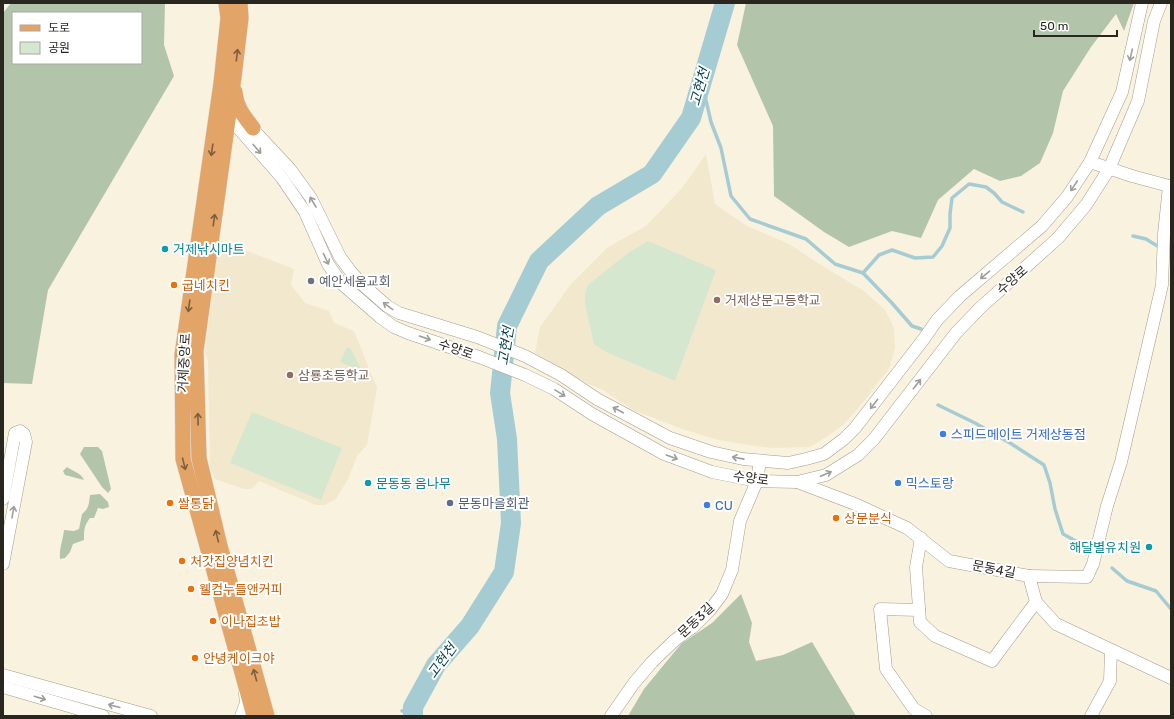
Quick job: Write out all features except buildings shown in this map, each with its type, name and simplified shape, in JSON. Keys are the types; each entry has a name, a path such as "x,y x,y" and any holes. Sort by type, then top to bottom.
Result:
{"main road":[{"name":"거제중앙로","path":"226,3 228,18 223,115 224,149 196,351 198,458 260,715"},
{"name":"거제중앙로","path":"240,3 241,18 234,76 223,115 182,355 182,459 243,678 260,715"},
{"path":"234,76 237,103 249,132"}],"street":[{"name":"수양로","path":"223,115 235,125 249,132 290,169 311,198 340,257 363,285 387,306 399,313 477,338 525,356 561,375 597,399 670,438 711,452 743,459 788,463 824,454 844,439 855,428 937,320 960,296 1042,226 1067,197 1090,162 1122,92 1142,3"},
{"name":"수양로","path":"249,132 305,212 328,264 341,283 380,317 394,326 408,333 479,357 525,375 554,389 592,414 664,454 712,472 757,481 797,482 826,475 858,455 874,439 961,328 980,308 1058,238 1086,205 1109,169 1138,101 1154,21 1161,3"},
{"path":"224,149 235,135 249,132"},
{"path":"1029,576 1087,577 1093,564 1107,506 1122,462 1162,285 1164,234 1170,184 1109,169 1090,162"},
{"path":"3,499 15,433 20,431 24,434 26,442 3,564"},
{"name":"문동3길","path":"611,716 634,683 652,662 675,640 694,626 710,610 722,594 732,570 740,521 757,481 760,461"},
{"name":"문동4길","path":"797,482 855,504 907,528 949,561 1029,576 1036,602 1056,624 1171,678"},
{"path":"921,538 916,567 920,622 935,636 992,661 1036,602"},
{"path":"919,610 880,609 886,669 914,709 926,716"},
{"path":"1091,716 1110,681 1111,651"},
{"path":"3,675 151,716"},
{"path":"241,716 246,703 243,678"},
{"path":"3,687 103,716"}],"shaded area":[{"name":"거제상문고등학교","path":"706,154 715,204 747,226 789,244 864,291 885,310 894,328 895,348 889,369 866,399 843,425 810,447 773,448 756,446 718,440 682,429 633,410 603,390 588,384 535,353 540,327 571,284 608,247 646,226 682,188"},
{"name":"삼룡초등학교","path":"219,240 294,269 291,285 305,303 329,311 334,323 354,331 377,388 367,445 357,456 348,479 336,499 325,505 316,505 259,481 252,489 244,489 215,479 210,467 208,361 205,352"}],"green space":[{"path":"11,3 165,3 164,45 174,76 48,290 32,384 3,383 3,13"},
{"path":"746,3 1134,3 1124,31 1116,14 1091,47 1063,91 1053,133 1040,163 1021,176 1000,181 974,169 938,200 921,238 892,231 849,247 824,232 774,196 773,126 737,45"},
{"path":"648,241 716,270 675,381 606,352 594,344 585,304 585,293 588,285 628,253"},
{"path":"347,347 351,349 360,367 359,370 340,362"},
{"path":"252,412 342,448 321,500 230,463"},
{"path":"84,447 98,447 102,451 111,489 108,493 102,487 80,454"},
{"path":"67,467 79,474 84,480 65,475 63,471"},
{"path":"100,494 108,502 109,507 103,509 98,508 94,518 90,518 85,526 84,540 73,544 70,552 65,558 60,559 64,530 74,531 79,529 82,514 87,508 90,495"},
{"path":"741,594 752,623 749,642 756,661 783,655 812,642 856,716 628,716 644,689 681,644 712,623"}],"waterway":[{"name":"고현천","path":"413,716 413,707 436,665 470,626 504,572 511,523 507,439 500,393 507,326 539,261 598,206 652,174 691,118 725,3"},
{"path":"702,83 711,122 721,148 731,196 750,219 806,239 835,264 863,273 912,326 921,329"},
{"path":"863,273 879,255 892,250 915,258 933,257 942,246 950,228 952,198 969,184 986,187 1002,202 1023,212"},
{"path":"1133,236 1146,239 1159,247"},
{"path":"938,405 975,423 1044,465 1063,534 1083,545"},
{"path":"1112,568 1127,581 1156,591 1171,609"},
{"path":"402,711 413,707"}],"place":[{"name":"거제낚시마트","path":"165,249"},
{"name":"예안세움교회","path":"311,281"},
{"name":"굽네치킨","path":"174,285"},
{"name":"거제상문고등학교","path":"717,300"},
{"name":"삼룡초등학교","path":"290,375"},
{"name":"스피드메이트 거제상동점","path":"943,434"},
{"name":"문동동 음나무","path":"368,483"},
{"name":"믹스토랑","path":"898,483"},
{"name":"쌀통닭","path":"170,503"},
{"name":"문동마을회관","path":"450,503"},
{"name":"CU","path":"707,505"},
{"name":"상문분식","path":"836,518"},
{"name":"해달별유치원","path":"1149,547"},
{"name":"처갓집양념치킨","path":"182,561"},
{"name":"웰컴누들앤커피","path":"191,589"},
{"name":"이나집초밥","path":"213,621"},
{"name":"안녕케이크야","path":"195,658"}]}
